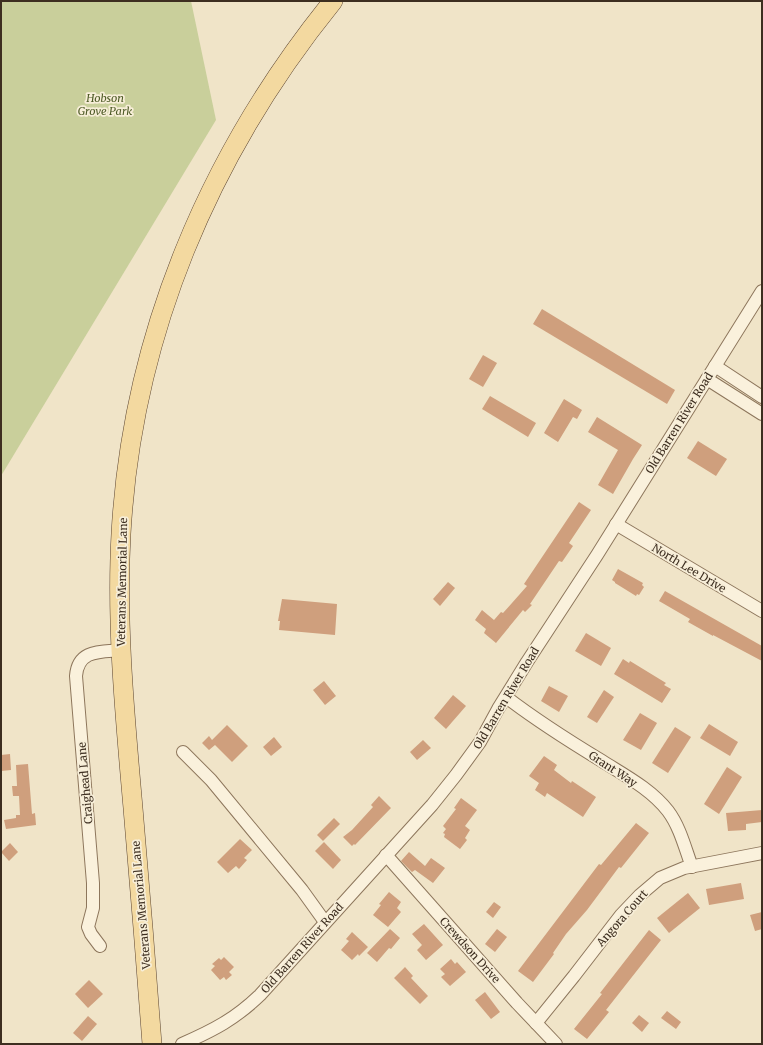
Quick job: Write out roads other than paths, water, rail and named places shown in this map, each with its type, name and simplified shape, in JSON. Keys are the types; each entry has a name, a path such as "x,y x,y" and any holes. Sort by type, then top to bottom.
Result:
{"main road":[{"name":"Veterans Memorial Lane","path":"152,1044 129,770 121,650 120,557 126,475 136,415 142,386 162,312 189,237 202,208 231,151 276,77 333,1"}],"street":[{"name":"Old Barren River Road","path":"182,1044 222,1025 248,1007 280,974 325,922 432,805 461,770 762,291"},
{"path":"715,366 762,397"},
{"path":"707,379 762,414"},
{"name":"North Lee Drive","path":"616,524 762,612"},
{"name":"Craighead Lane","path":"100,946 89,931 88,927 93,908 93,883 76,676 79,664 86,656 121,650"},
{"name":"Grant Way","path":"506,697 635,782 658,800 668,810 675,821 692,866"},
{"path":"183,752 212,780 302,890 325,922"},
{"name":"Angora Court","path":"536,1023 578,972 613,925 640,895 660,878 672,872 692,866 762,853"},
{"name":"Crewdson Drive","path":"386,855 556,1044"}],"park label":[{"name":"Hobson Grove Park","path":"105,104"}]}
